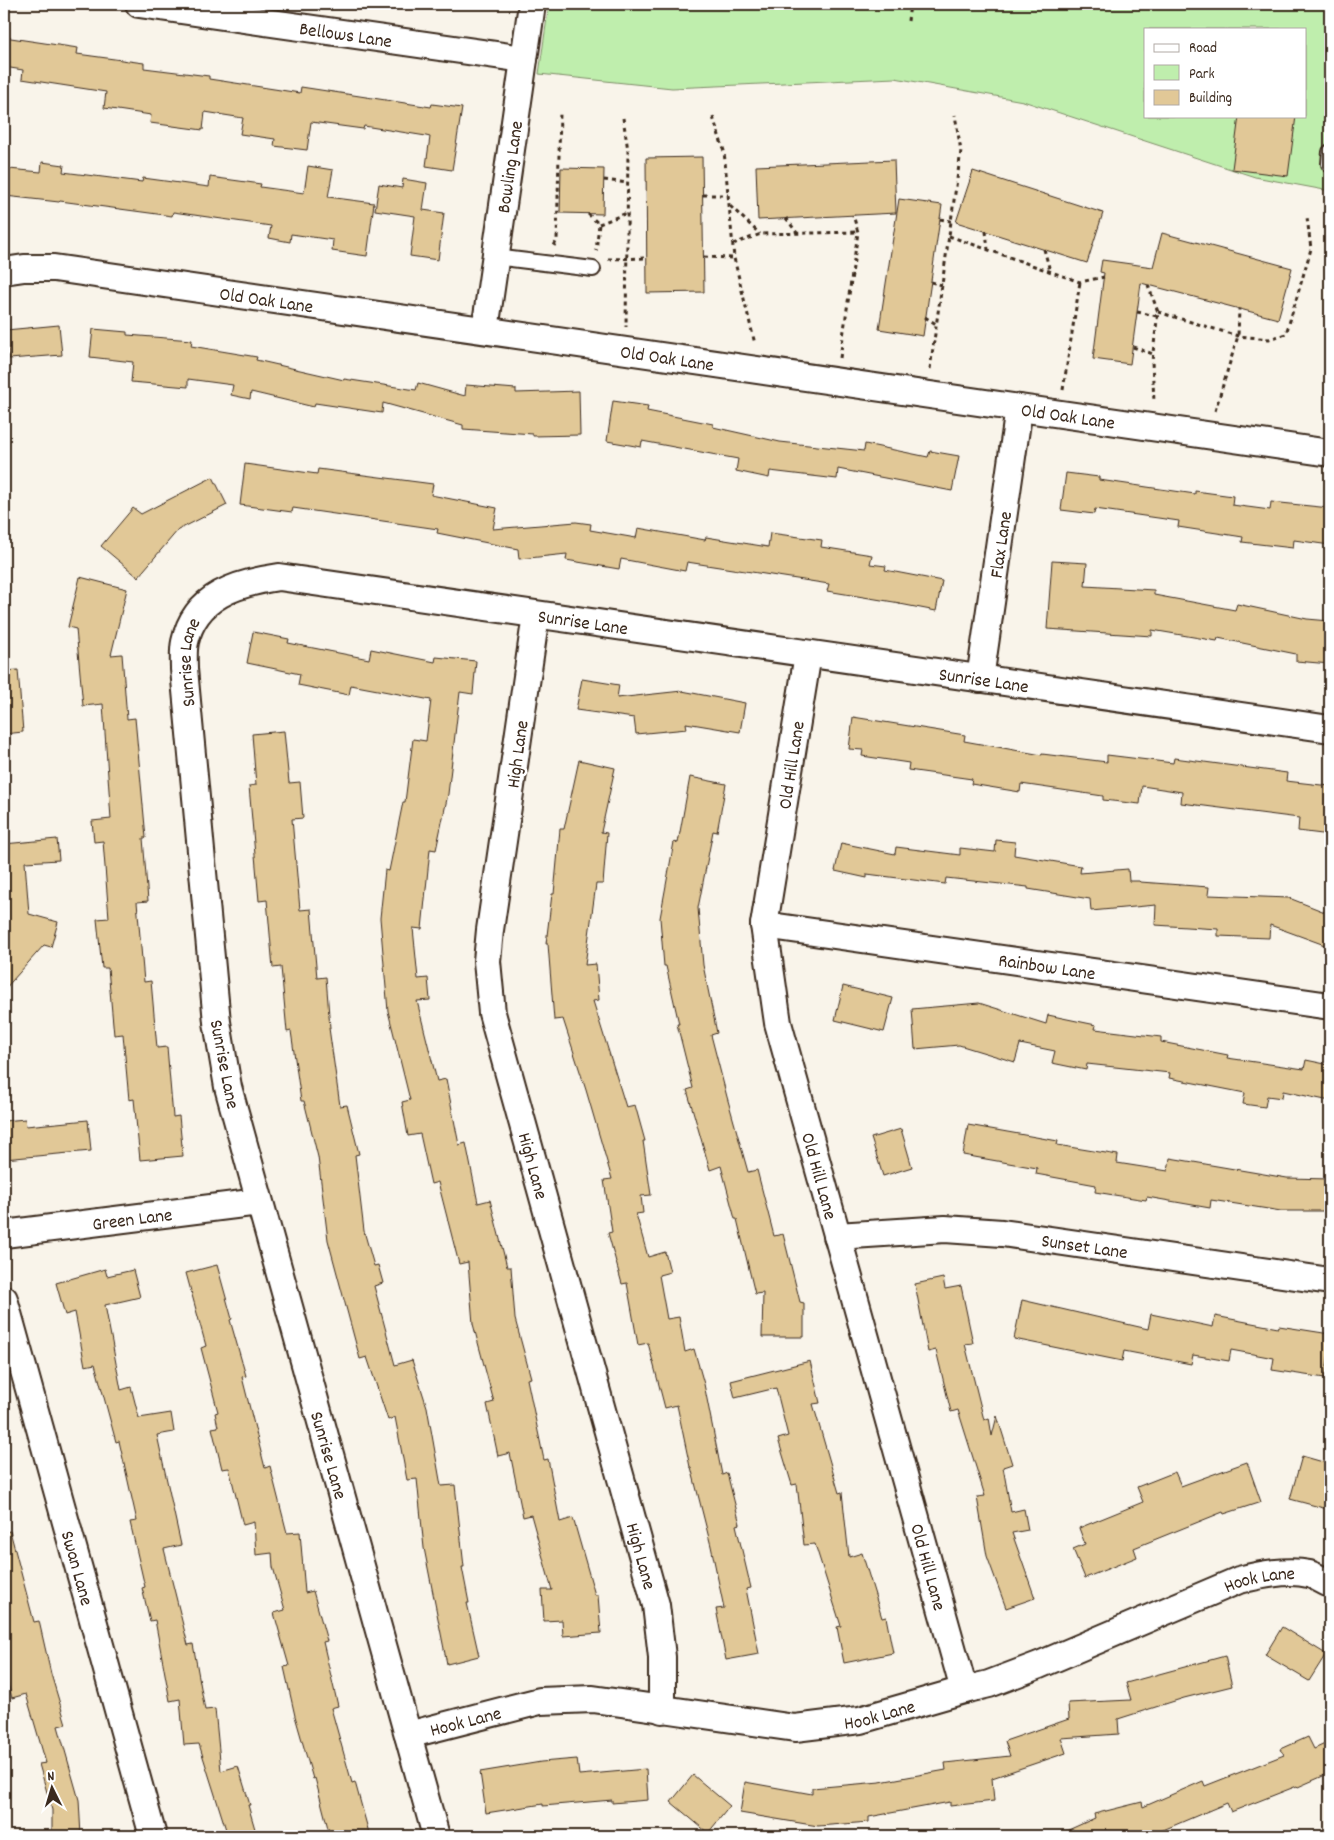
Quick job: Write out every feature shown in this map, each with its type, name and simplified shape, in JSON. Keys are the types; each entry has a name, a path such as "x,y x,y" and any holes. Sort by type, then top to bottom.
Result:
{"street":[{"name":"Bellows Lane","path":"139,4 524,59"},
{"name":"Bowling Lane","path":"485,330 532,4"},
{"name":"Old Oak Lane","path":"4,271 24,268 54,268 1207,436 1330,451"},
{"name":"Flax Lane","path":"980,679 1019,408"},
{"name":"Sunrise Lane","path":"436,1836 228,1087 217,1022 184,670 185,643 191,625 205,605 226,590 251,581 279,577 1330,729"},
{"name":"High Lane","path":"536,615 490,930 487,961 492,1013 656,1605 662,1657 662,1710"},
{"name":"Old Hill Lane","path":"808,654 764,925 778,1022 964,1690"},
{"name":"Rainbow Lane","path":"764,925 1330,1006"},
{"name":"Green Lane","path":"4,1234 259,1202"},
{"name":"Sunset Lane","path":"837,1236 945,1229 1002,1233 1330,1281"},
{"name":"Swan Lane","path":"4,1299 153,1836"},
{"name":"Hook Lane","path":"408,1735 540,1701 593,1699 794,1728 860,1720 988,1684 1039,1665 1239,1580 1256,1576 1295,1572 1310,1575 1330,1584"}],"lane":[{"path":"1330,152 1330,164"},
{"path":"496,257 548,264 594,264"}],"path":[{"path":"908,21 910,4"},
{"path":"548,264 557,240 560,112"},
{"path":"926,395 960,151 955,115"},
{"path":"713,117 724,151 734,258 762,371"},
{"path":"623,118 628,150 625,351"},
{"path":"604,180 628,183"},
{"path":"703,195 728,195"},
{"path":"729,206 761,234"},
{"path":"598,224 627,213"},
{"path":"588,214 598,224"},
{"path":"836,382 858,232 853,215"},
{"path":"1138,312 1158,314 1238,336 1269,339 1286,334 1311,249 1307,216"},
{"path":"786,218 798,234"},
{"path":"940,219 950,221"},
{"path":"598,224 594,264 627,258 647,258"},
{"path":"986,231 988,250"},
{"path":"732,244 761,234 858,232"},
{"path":"948,236 1080,282 1104,277"},
{"path":"1044,250 1050,272"},
{"path":"704,257 734,258"},
{"path":"931,282 942,285"},
{"path":"1059,414 1080,282"},
{"path":"1148,285 1158,314 1153,354 1156,428"},
{"path":"1207,436 1238,336 1239,309"},
{"path":"925,318 936,324"},
{"path":"1133,347 1153,354"}],"green space":[{"path":"549,4 1330,4 1330,191 1255,177 1023,101 895,78 672,88 539,74"}],"building":[{"path":"4,37 78,48 77,54 144,63 144,68 209,76 209,79 300,93 301,87 431,107 432,104 462,108 452,170 426,166 430,137 364,126 363,129 311,122 307,150 274,146 275,139 240,134 243,118 205,112 203,130 150,123 151,115 104,108 106,92 22,79 23,70 4,67"},
{"path":"1239,118 1296,118 1288,176 1232,169"},
{"path":"702,157 704,292 647,293 646,158"},
{"path":"894,160 896,213 758,220 756,166"},
{"path":"42,162 64,165 63,172 142,182 143,178 209,187 210,177 261,184 260,187 304,193 308,166 333,170 328,197 374,203 367,256 332,251 333,240 291,234 290,242 269,238 271,226 173,212 172,216 60,201 5,196 9,169 41,172"},
{"path":"561,168 604,169 603,214 560,213"},
{"path":"973,171 1103,213 1087,263 956,222"},
{"path":"403,179 427,183 423,210 444,213 438,260 410,256 415,216 375,210 379,184 402,188"},
{"path":"899,199 942,205 923,336 879,329"},
{"path":"1162,233 1292,268 1278,319 1141,283 1130,364 1093,359 1104,273 1100,272 1102,260 1153,267"},
{"path":"59,325 62,355 9,359 6,330"},
{"path":"93,329 127,332 127,335 192,340 191,346 257,357 256,360 344,380 416,390 418,383 465,396 466,385 516,389 516,393 579,391 580,435 533,436 533,434 463,429 463,425 383,403 382,413 315,403 314,407 251,392 250,399 231,395 233,385 188,379 188,387 131,382 133,362 90,357"},
{"path":"613,401 648,406 647,411 713,424 713,427 780,442 864,451 865,444 928,457 930,451 959,456 952,491 838,469 837,479 770,471 769,478 736,471 738,459 642,441 641,447 607,441"},
{"path":"245,464 317,474 318,469 433,484 431,495 497,508 493,529 576,522 591,524 590,530 636,538 638,528 705,540 706,537 768,547 770,533 822,540 821,547 872,555 870,564 886,566 885,570 942,581 936,611 827,591 829,584 687,562 685,571 621,559 619,569 566,560 567,554 519,559 518,549 437,533 438,529 293,508 292,512 240,505"},
{"path":"1066,473 1099,477 1099,480 1195,494 1195,491 1233,496 1232,505 1270,510 1271,502 1330,508 1330,545 1294,540 1293,548 1242,542 1243,537 1178,527 1179,521 1095,509 1094,514 1061,510"},
{"path":"213,477 227,505 178,530 138,577 101,546 133,508 141,514"},
{"path":"1052,561 1087,563 1085,586 1154,590 1154,595 1235,610 1237,604 1307,619 1330,621 1330,664 1296,661 1296,654 1218,638 1217,641 1152,630 1152,636 1047,629"},
{"path":"80,577 127,589 111,655 122,654 127,719 135,718 146,838 143,838 148,901 137,902 144,982 151,981 157,1048 167,1047 173,1117 179,1116 183,1156 140,1160 134,1099 129,1100 123,1034 114,1035 108,968 102,968 97,919 109,918 103,841 94,842 92,821 111,819 103,704 83,706 76,629 68,627"},
{"path":"253,632 289,639 288,643 369,659 371,649 435,662 436,657 476,661 473,694 460,692 448,794 436,850 430,849 422,929 413,928 418,979 428,978 430,1000 417,1001 437,1081 446,1079 459,1145 466,1143 478,1203 490,1200 507,1267 511,1267 515,1319 531,1378 527,1379 544,1460 548,1459 560,1522 573,1518 595,1595 598,1595 601,1633 563,1636 562,1620 544,1621 542,1590 552,1590 531,1515 523,1517 510,1453 498,1456 487,1404 494,1402 473,1324 468,1262 459,1264 438,1182 431,1184 420,1134 408,1136 402,1102 410,1100 388,1011 380,918 385,870 389,871 403,802 405,802 413,739 426,741 431,700 351,685 349,695 298,685 300,674 247,663"},
{"path":"18,670 23,732 4,734 4,671"},
{"path":"582,679 619,685 617,698 682,691 745,703 740,732 686,723 687,729 636,734 634,718 576,710"},
{"path":"853,717 965,735 964,741 1042,755 1107,762 1107,755 1173,763 1174,758 1287,773 1286,781 1330,786 1330,835 1298,831 1299,818 1181,803 1182,792 1142,786 1140,804 1103,800 1103,796 1021,784 1020,792 971,784 972,779 908,770 909,763 862,756 863,750 849,749"},
{"path":"284,731 289,783 300,782 303,818 292,819 300,910 311,909 317,978 326,977 329,1028 340,1106 347,1105 359,1154 355,1155 364,1231 374,1266 378,1265 383,1283 374,1286 395,1365 412,1360 427,1407 441,1486 455,1485 464,1567 462,1567 469,1603 467,1603 479,1656 447,1664 424,1548 417,1479 407,1480 395,1417 388,1420 367,1357 360,1359 328,1240 318,1157 304,1101 301,1101 291,1031 287,1032 281,967 273,968 267,900 259,901 249,786 256,785 252,734"},
{"path":"579,760 615,768 601,832 607,833 603,884 596,884 585,965 596,964 599,1000 593,1001 626,1107 635,1105 645,1141 643,1141 651,1195 641,1196 643,1213 636,1214 648,1257 665,1252 670,1272 659,1275 667,1319 679,1317 685,1352 694,1349 704,1384 722,1475 727,1473 740,1524 736,1525 751,1588 746,1589 759,1654 726,1660 716,1609 724,1608 677,1405 665,1408 648,1343 638,1345 627,1283 622,1284 608,1233 612,1232 604,1180 612,1179 563,1019 554,1020 548,944 546,944 552,894 554,894 560,829 564,829"},
{"path":"690,777 726,784 717,832 713,831 698,908 703,965 717,1033 711,1035 748,1172 757,1170 774,1236 783,1234 800,1302 804,1303 804,1337 762,1337 763,1293 755,1294 737,1219 735,1219 721,1166 710,1170 687,1090 693,1088 677,1024 679,1024 666,966 664,966 660,918 674,842 678,843"},
{"path":"57,839 59,860 25,862 29,914 58,922 51,947 44,945 4,990 4,844"},
{"path":"996,840 1015,842 1014,855 1081,866 1080,873 1128,869 1129,881 1209,887 1208,895 1289,898 1330,914 1330,947 1270,925 1269,938 1218,936 1218,929 1155,925 1156,905 1091,911 1090,899 1028,889 1028,887 946,878 945,884 867,874 867,878 835,871 841,843 895,854 896,847 960,855 960,848 995,852"},
{"path":"843,986 893,998 884,1032 835,1020"},
{"path":"979,1003 1046,1024 1048,1015 1096,1025 1095,1029 1161,1037 1161,1042 1228,1055 1227,1058 1304,1069 1306,1060 1330,1065 1330,1101 1283,1091 1282,1098 1267,1096 1265,1107 1243,1104 1245,1093 1169,1078 1170,1073 1087,1064 1086,1070 1052,1063 1055,1051 1020,1044 1015,1062 959,1045 915,1049 912,1009"},
{"path":"25,1119 26,1126 88,1120 91,1151 4,1159 4,1121"},
{"path":"968,1125 1058,1141 1057,1145 1118,1155 1117,1163 1168,1171 1170,1158 1287,1178 1330,1179 1330,1211 1281,1211 1211,1200 1210,1208 1147,1197 1146,1200 1095,1192 1096,1185 1036,1174 1037,1168 963,1155"},
{"path":"901,1129 912,1167 883,1176 871,1138"},
{"path":"217,1265 246,1376 242,1377 265,1468 270,1466 287,1533 300,1532 305,1593 313,1591 327,1641 323,1642 338,1706 331,1708 352,1783 355,1782 369,1833 356,1836 330,1836 315,1778 313,1779 295,1716 284,1667 289,1666 274,1613 285,1610 273,1567 272,1553 256,1555 254,1522 243,1525 229,1468 222,1469 212,1428 218,1427 215,1413 218,1412 201,1348 206,1346 186,1273"},
{"path":"105,1269 107,1276 133,1270 140,1297 105,1305 121,1390 131,1387 139,1418 171,1413 174,1432 157,1435 181,1545 164,1549 188,1645 193,1644 205,1710 215,1709 221,1771 238,1766 257,1836 228,1836 199,1744 184,1745 180,1699 170,1701 155,1620 150,1621 142,1588 145,1587 130,1522 137,1521 119,1441 116,1442 95,1364 85,1366 75,1312 65,1315 56,1283"},
{"path":"943,1278 945,1289 961,1286 973,1343 965,1344 984,1420 989,1418 992,1436 997,1416 1012,1464 1003,1467 1011,1512 1024,1509 1028,1530 1012,1533 1035,1598 1006,1608 987,1556 977,1497 985,1496 958,1410 951,1412 936,1350 928,1352 915,1284"},
{"path":"1022,1300 1148,1329 1151,1314 1213,1327 1215,1316 1278,1328 1279,1326 1330,1334 1325,1378 1272,1370 1274,1358 1231,1350 1229,1361 1193,1355 1191,1364 1124,1351 1122,1361 1014,1339"},
{"path":"810,1361 820,1403 813,1404 839,1493 842,1492 849,1557 862,1553 882,1618 886,1617 893,1653 844,1663 837,1627 841,1626 815,1544 804,1545 797,1484 792,1485 778,1439 788,1436 776,1388 735,1398 731,1381"},
{"path":"1302,1456 1330,1464 1330,1499 1327,1509 1290,1499"},
{"path":"1247,1462 1261,1502 1224,1514 1223,1512 1134,1548 1137,1557 1085,1578 1073,1549 1085,1544 1079,1528 1143,1502 1137,1487 1175,1472 1181,1486"},
{"path":"10,1531 34,1622 39,1621 51,1674 66,1724 58,1726 79,1800 81,1836 52,1836 52,1810 39,1764 46,1763 26,1694 12,1698 4,1670 4,1532"},
{"path":"1282,1627 1326,1654 1309,1681 1265,1655"},
{"path":"1225,1656 1232,1686 1184,1698 1118,1719 1119,1734 1061,1738 1066,1753 992,1778 994,1801 950,1806 950,1802 869,1817 869,1822 818,1826 740,1813 745,1782 812,1794 812,1788 880,1782 946,1770 945,1763 1010,1756 1005,1741 1069,1719 1068,1703 1131,1700 1126,1683"},
{"path":"1308,1737 1314,1749 1325,1744 1330,1756 1330,1773 1298,1787 1231,1812 1227,1803 1149,1836 1055,1836 1095,1818 1094,1814 1142,1802 1143,1807 1203,1781 1205,1786 1284,1755 1281,1749"},
{"path":"577,1759 579,1775 646,1769 648,1800 612,1803 612,1800 543,1806 543,1804 486,1813 480,1772 541,1762"},
{"path":"693,1775 730,1806 708,1833 671,1802"}]}
